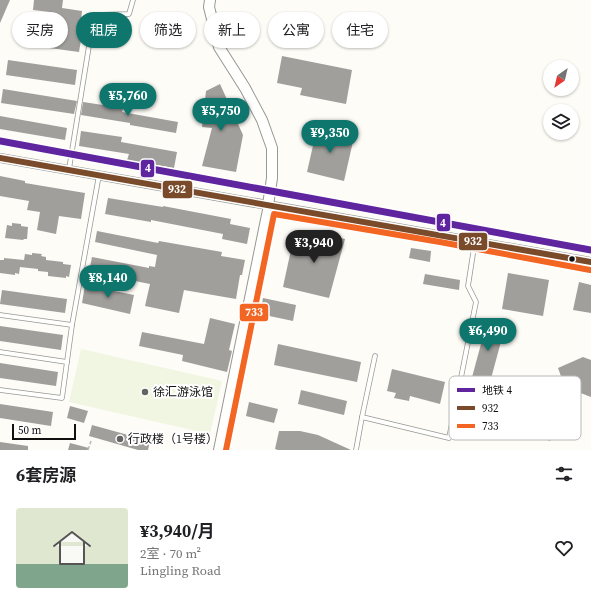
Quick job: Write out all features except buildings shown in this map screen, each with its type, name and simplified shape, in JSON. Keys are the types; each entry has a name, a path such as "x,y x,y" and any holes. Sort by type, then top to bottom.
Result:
{"street":[{"path":"210,0 209,7 219,47 245,88 262,120 272,148 272,178 268,205 218,450"},
{"path":"0,158 475,240 591,262"}],"lane":[{"path":"69,169 94,15 129,14 133,0"},
{"path":"0,390 62,398 72,325 99,174"},
{"path":"461,376 476,302 468,286 475,240"},
{"path":"0,315 72,325"},
{"path":"0,352 67,362"},
{"path":"356,450 375,356"},
{"path":"362,418 449,438"}],"path":[{"path":"88,450 91,440"}],"green space":[{"name":"徐汇游泳馆","path":"81,349 222,381 210,434 69,402"}],"metro line":[{"name":"4","path":"0,141 591,250"}],"transit line":[{"name":"932","path":"0,158 591,262"},
{"name":"733","path":"226,450 274,214 440,242 590,270"}],"place":[{"name":"徐汇游泳馆","path":"145,392"},
{"name":"行政楼（1号楼）","path":"120,439"}]}
